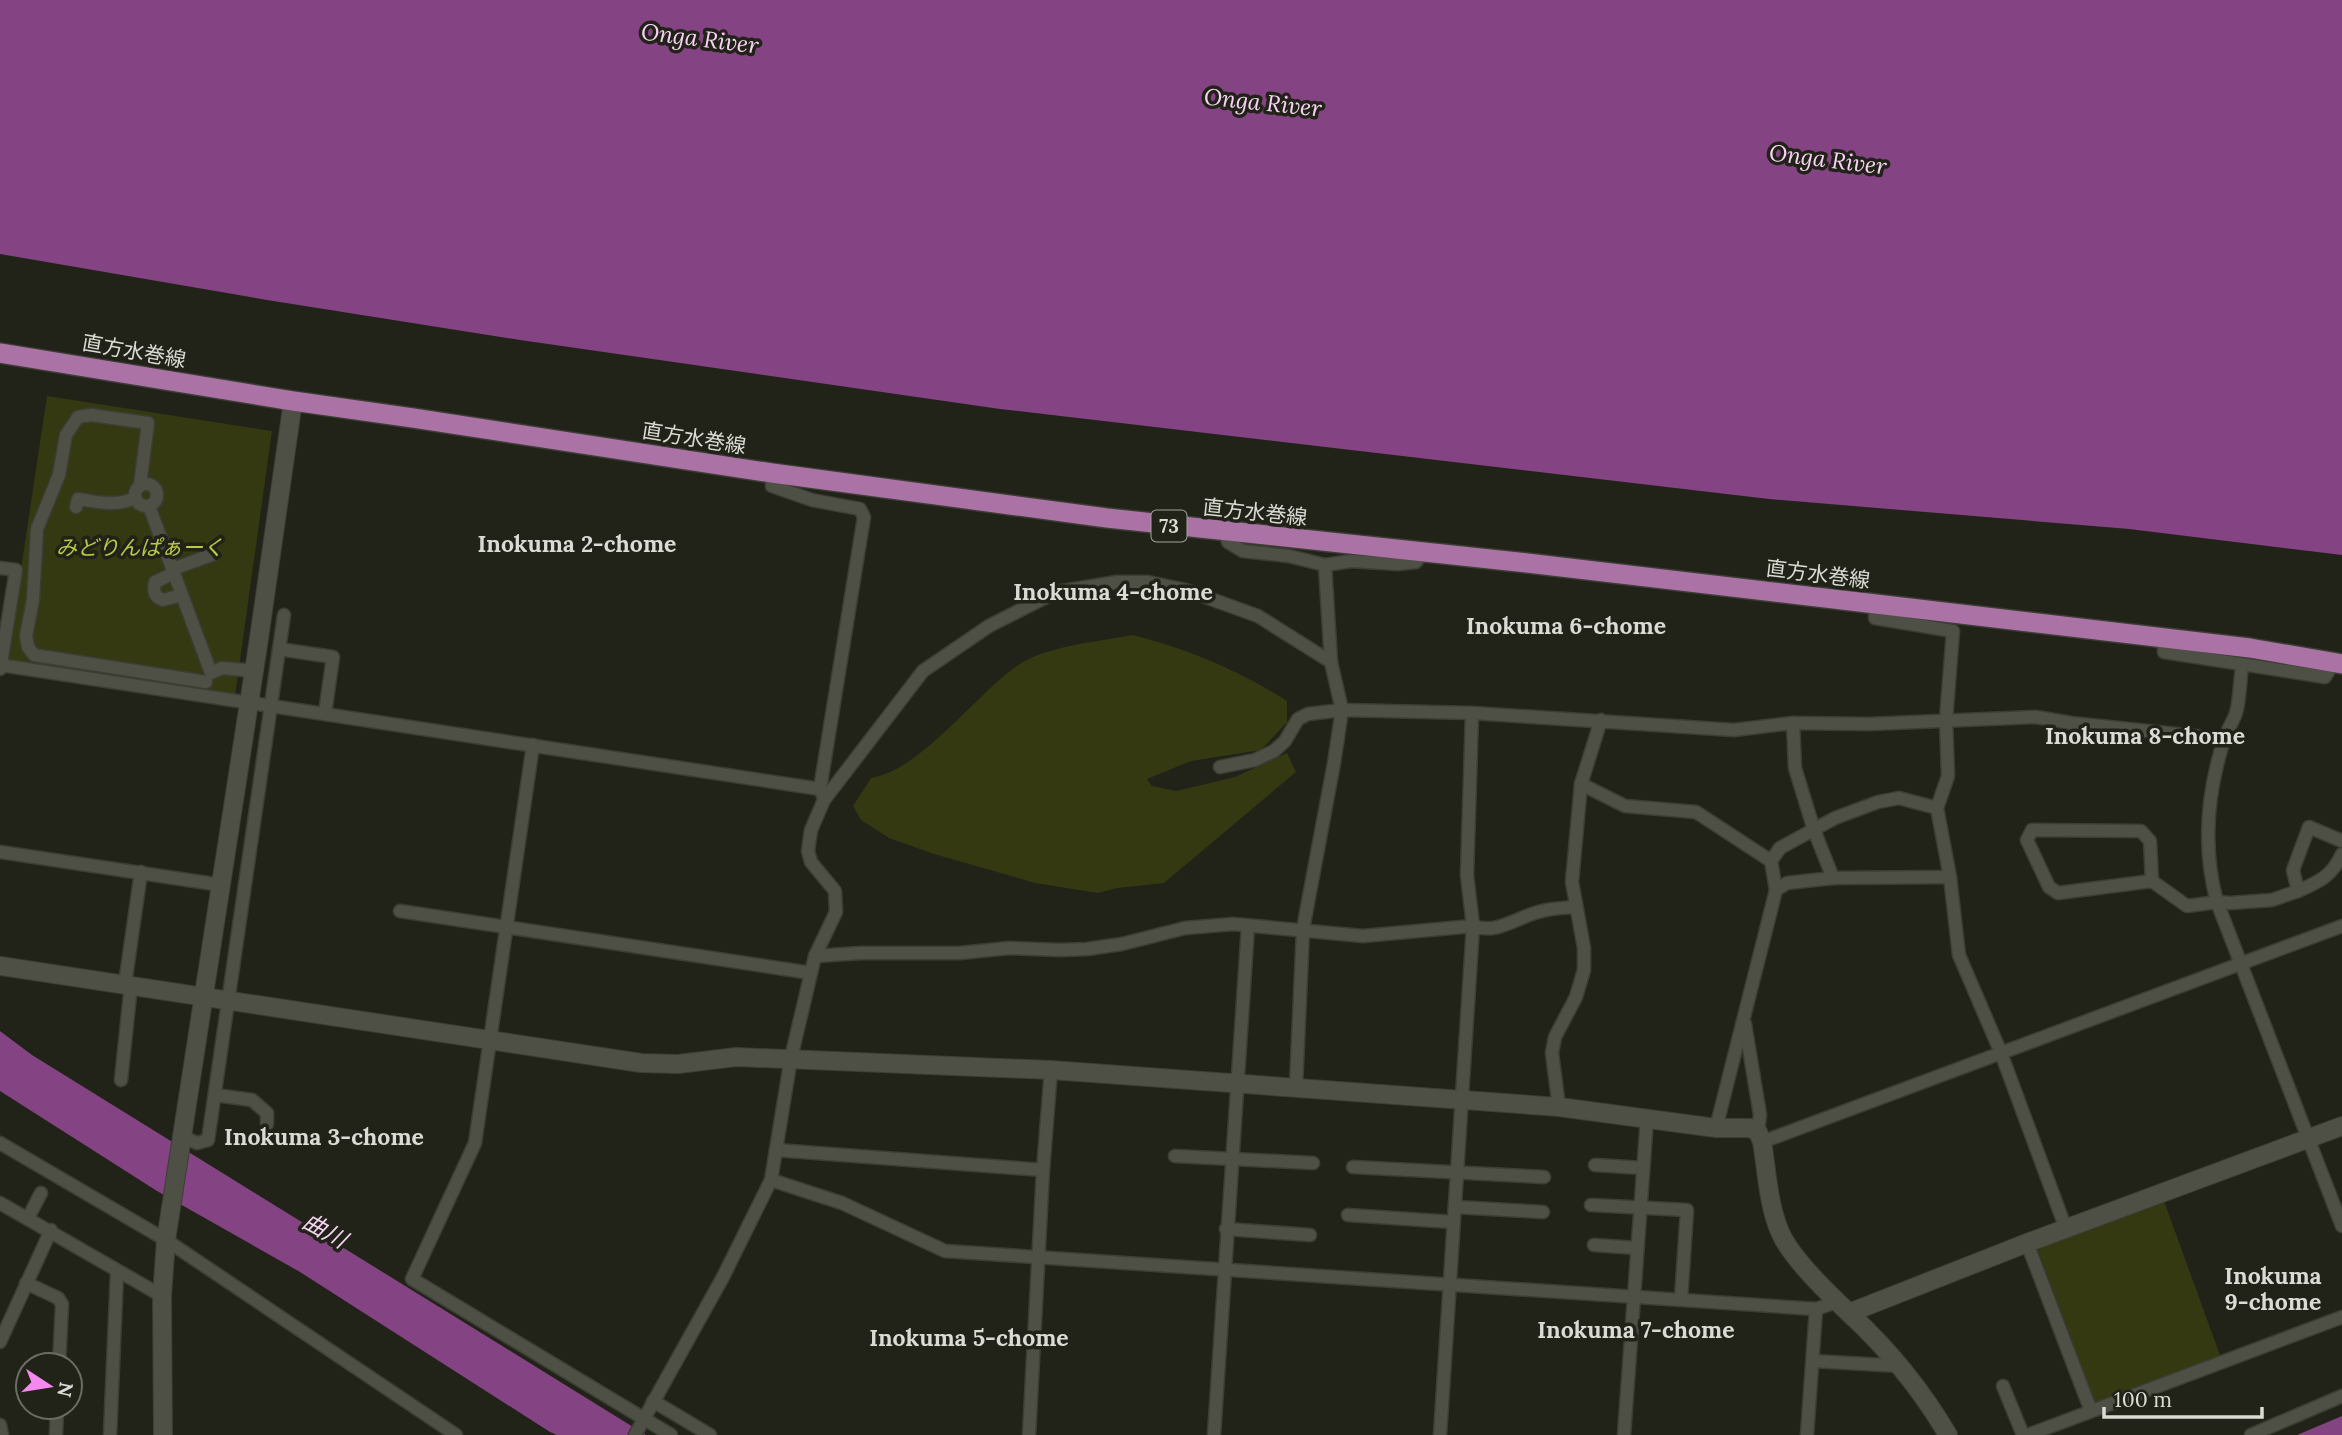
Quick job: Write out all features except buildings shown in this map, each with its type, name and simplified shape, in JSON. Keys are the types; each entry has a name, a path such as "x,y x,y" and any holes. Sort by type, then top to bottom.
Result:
{"main road":[{"name":"直方水巻線","path":"0,353 293,401 772,473 1225,533 1527,563 2250,648 2338,663"}],"street":[{"path":"163,1435 162,1296 166,1240 250,702 293,401"},
{"path":"140,485 151,485 156,490 155,501 149,506 142,506 135,498 135,491 140,485 148,423 91,415 78,417 66,435 60,475 37,529 36,599 26,636 28,647 34,655 208,677 222,667 254,671"},
{"path":"635,1435 723,1277 771,1180 791,1058 815,956 836,912 835,891 811,862 808,850 822,794 864,517 860,509 812,500 772,486 772,473"},
{"path":"76,507 78,499 112,504 135,498"},
{"path":"149,506 182,595 208,677 203,696"},
{"path":"1225,533 1228,541 1243,551 1289,556 1325,565 1351,561 1398,564 1416,562 1422,553"},
{"path":"182,595 163,600 153,592 155,582 173,571 214,554"},
{"path":"1296,1086 1303,929 1342,710 1331,662 1325,565"},
{"path":"0,568 16,570 0,667 533,745 822,794"},
{"path":"822,794 923,671 989,626 1056,592 1117,582 1148,582 1186,590 1258,616 1331,662"},
{"path":"10,606 36,599"},
{"path":"1875,604 1875,618 1953,631 1946,720 1948,776 1937,808 1950,877 1959,956 2000,1053 2066,1229"},
{"path":"182,1140 197,1143 208,1140 284,615"},
{"path":"2165,638 2164,652 2242,666 2325,677 2338,663"},
{"path":"279,649 333,657 325,713"},
{"path":"2242,666 2236,712 2224,739 2212,793 2206,840 2211,878 2217,902 2342,1226"},
{"path":"1220,767 1255,760 1275,751 1285,741 1298,719 1308,714 1342,710 1472,713 1734,730 1793,723 1869,724 2036,717 2224,739"},
{"path":"1440,1435 1473,926 1467,875 1472,713"},
{"path":"1559,1107 1552,1053 1555,1037 1576,997 1584,970 1584,948 1572,882 1581,784 1601,720"},
{"path":"1793,723 1795,768 1814,830 1833,878"},
{"path":"533,745 475,1143 412,1279 671,1435"},
{"path":"1581,784 1625,806 1696,812 1771,860"},
{"path":"1716,1128 1776,890 1771,860 1780,848 1836,818 1878,802 1899,798 1937,808"},
{"path":"2298,891 2293,870 2309,827 2342,841"},
{"path":"2152,881 2150,841 2141,831 2032,830 2027,840 2049,887 2058,893 2152,881 2187,906 2272,900 2320,882 2337,866 2342,854"},
{"path":"0,852 222,885"},
{"path":"121,1080 128,985 141,873"},
{"path":"1776,890 1787,883 1833,878 1950,877"},
{"path":"815,956 960,953 1009,948 1087,949 1122,944 1185,928 1233,924 1363,936 1473,926 1484,930 1514,923 1540,911 1575,907"},
{"path":"400,911 811,973"},
{"path":"1214,1435 1248,926"},
{"path":"1760,1137 2000,1053 2342,926"},
{"path":"0,966 641,1063 678,1064 736,1057 791,1058 1051,1070 1296,1086 1559,1107 1716,1128 1750,1128 1760,1137"},
{"path":"1744,1021 1760,1115 1760,1137 1773,1210 1780,1233 1842,1307 1901,1366 1948,1435"},
{"path":"1029,1435 1051,1070"},
{"path":"1730,1074 1738,1070 1753,1072"},
{"path":"215,1095 252,1100 267,1113 267,1124"},
{"path":"1624,1435 1647,1118"},
{"path":"771,1180 842,1203 946,1251 1816,1309 1842,1307 2027,1243 2342,1126"},
{"path":"0,1143 166,1240 456,1435"},
{"path":"776,1150 1044,1170"},
{"path":"1175,1156 1313,1163"},
{"path":"1595,1165 1643,1168"},
{"path":"1353,1167 1544,1177"},
{"path":"28,1218 41,1193"},
{"path":"0,1203 162,1296"},
{"path":"1591,1205 1687,1210 1681,1299"},
{"path":"1455,1207 1543,1212"},
{"path":"1349,1215 1453,1222"},
{"path":"1227,1229 1310,1234"},
{"path":"0,1342 51,1230"},
{"path":"2027,1243 2091,1411"},
{"path":"1594,1245 1637,1248"},
{"path":"110,1435 117,1272"},
{"path":"26,1283 58,1298 62,1304 60,1351"},
{"path":"1807,1435 1816,1309"},
{"path":"2003,1386 2030,1435 2342,1317"},
{"path":"1813,1361 1901,1366"},
{"path":"2251,1435 2342,1396"},
{"path":"653,1401 710,1435"},
{"path":"0,1425 2,1435"}],"green space":[{"name":"みどりんぱぁーく","path":"47,396 272,431 235,696 7,662"},
{"path":"1132,635 1213,662 1287,701 1287,722 1261,750 1191,761 1147,779 1152,786 1176,791 1235,777 1287,753 1296,772 1164,883 1098,893 1035,883 889,838 861,820 853,806 871,778 890,772 927,748 1014,668 1054,650"},
{"path":"2164,1201 2221,1358 2096,1405 2037,1248"}],"water":[{"name":"Onga River","path":"0,0 2342,0 2342,555 2129,529 1769,499 1000,409 520,340 0,254"},
{"path":"0,1031 32,1055 646,1435 557,1435 550,1432 300,1272 157,1191 0,1091"},
{"path":"2342,1416 2342,1435 2297,1435"}],"district":[{"name":"Inokuma 2-chome","path":"577,543"},
{"name":"Inokuma 4-chome","path":"1113,591"},
{"name":"Inokuma 6-chome","path":"1566,625"},
{"name":"Inokuma 8-chome","path":"2145,735"},
{"name":"Inokuma 3-chome","path":"324,1136"},
{"name":"Inokuma 9-chome","path":"2273,1288"},
{"name":"Inokuma 7-chome","path":"1636,1329"},
{"name":"Inokuma 5-chome","path":"969,1337"}],"water label":[{"name":"曲川","path":"325,1230"}]}
